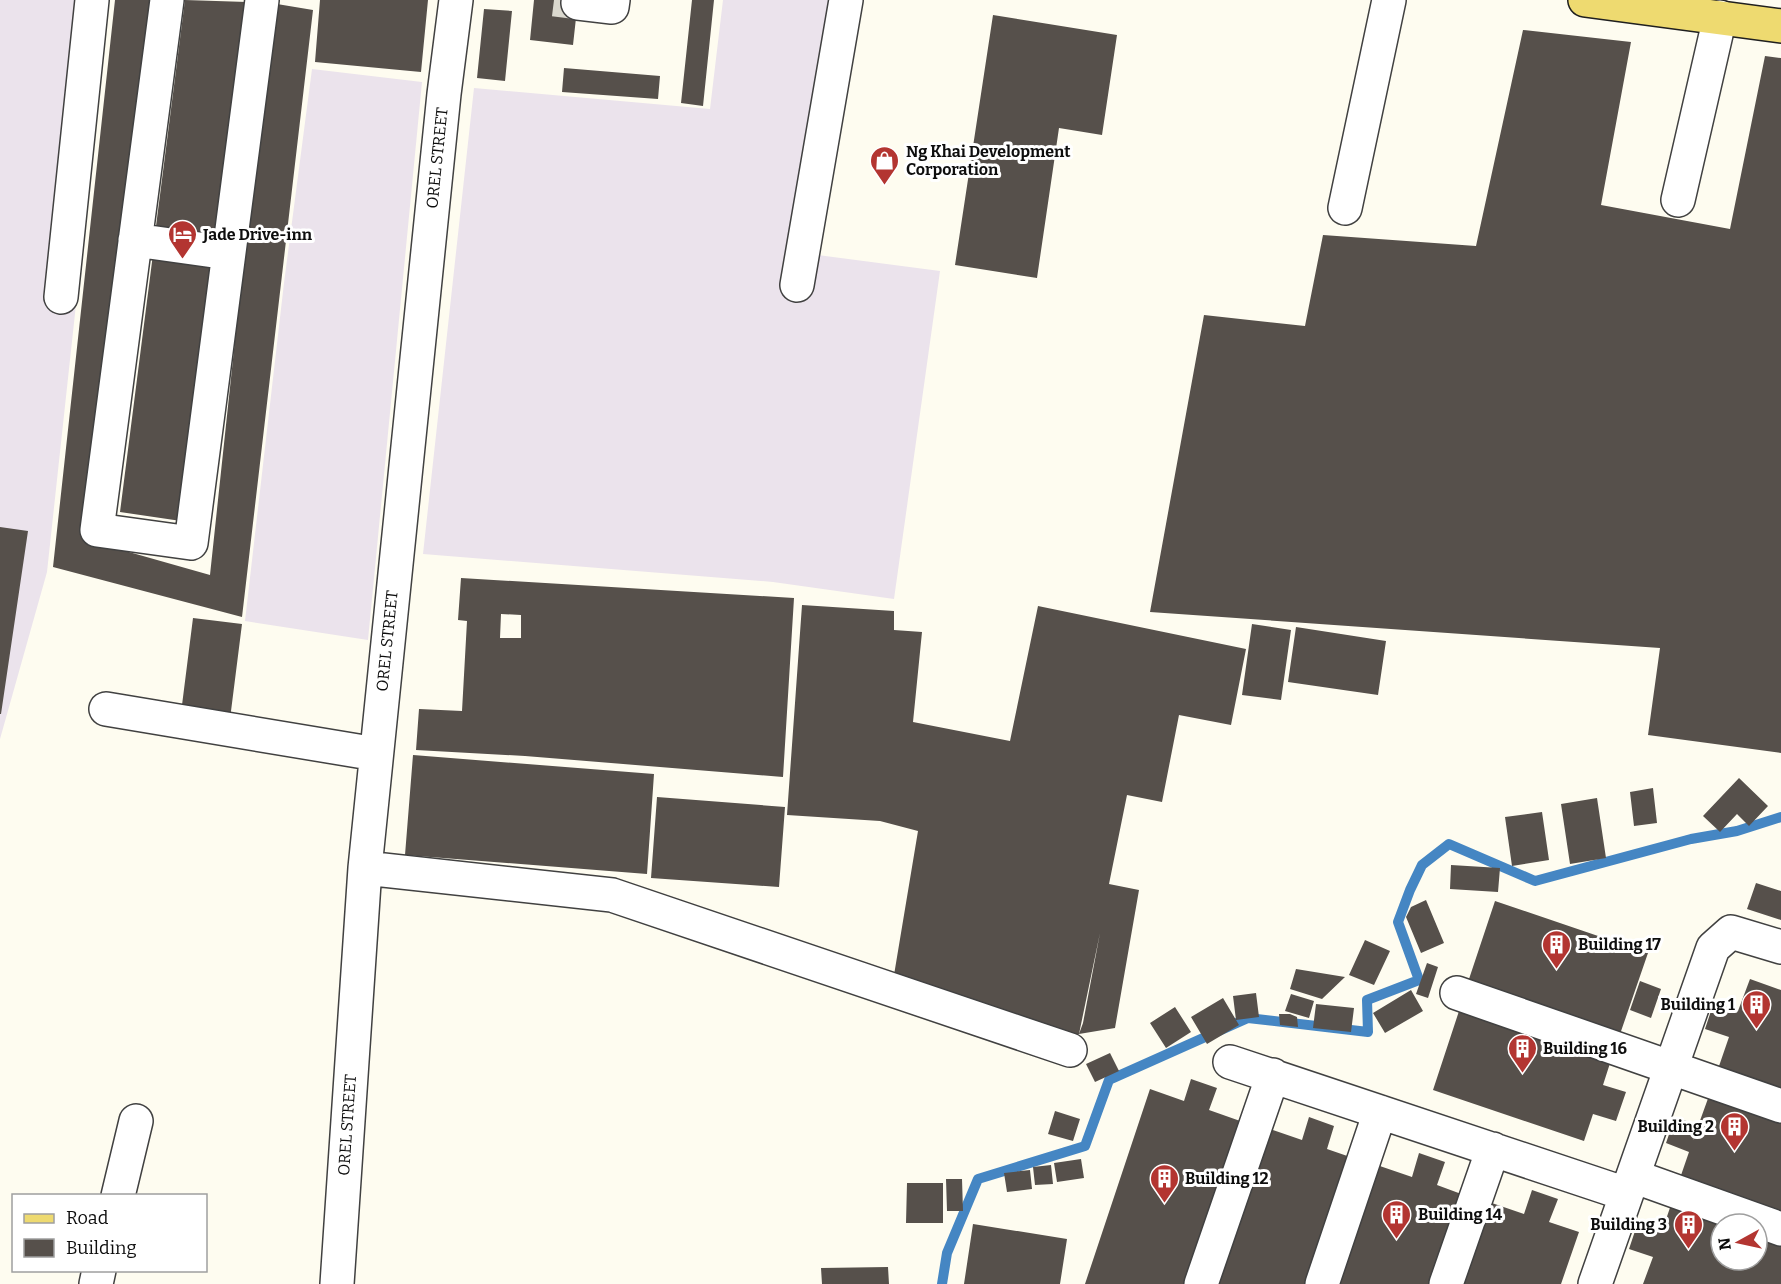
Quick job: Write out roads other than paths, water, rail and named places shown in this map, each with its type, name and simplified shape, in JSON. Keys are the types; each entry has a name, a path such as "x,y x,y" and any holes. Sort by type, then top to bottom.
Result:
{"main road":[{"path":"1585,0 1781,26"}],"street":[{"path":"61,297 92,0"},
{"path":"167,0 97,530 190,543 262,0"},
{"name":"OREL STREET","path":"337,1284 365,868 444,94 456,0"},
{"path":"578,3 612,7 613,0"},
{"path":"797,285 846,0"},
{"path":"1346,208 1389,0"},
{"path":"1678,200 1720,17"},
{"path":"135,240 228,253"},
{"path":"106,709 376,754"},
{"path":"365,868 612,895 1070,1050"},
{"path":"1595,1284 1713,948 1731,932 1781,948"},
{"path":"1457,993 1672,1066 1781,1106"},
{"path":"1230,1062 1493,1149 1630,1185 1781,1229"},
{"path":"1201,1284 1273,1076"},
{"path":"1322,1284 1380,1112"},
{"path":"118,1194 136,1121"},
{"path":"1446,1284 1493,1149"}],"waterway":[{"path":"942,1284 947,1253 978,1179 1085,1146 1109,1080 1248,1018 1368,1032 1367,1000 1419,980 1398,922 1422,865 1449,844 1535,881 1691,839 1737,831 1781,817"}],"tunnel":[{"path":"554,0 578,3"}],"place":[{"name":"Ng Khai Development Corporation","path":"885,186"},
{"name":"Jade Drive-inn","path":"182,260"},
{"name":"Building 17","path":"1557,970"},
{"name":"Building 1","path":"1756,1030"},
{"name":"Building 16","path":"1522,1074"},
{"name":"Building 2","path":"1735,1152"},
{"name":"Building 12","path":"1164,1204"},
{"name":"Building 14","path":"1397,1240"},
{"name":"Building 3","path":"1688,1250"}]}
